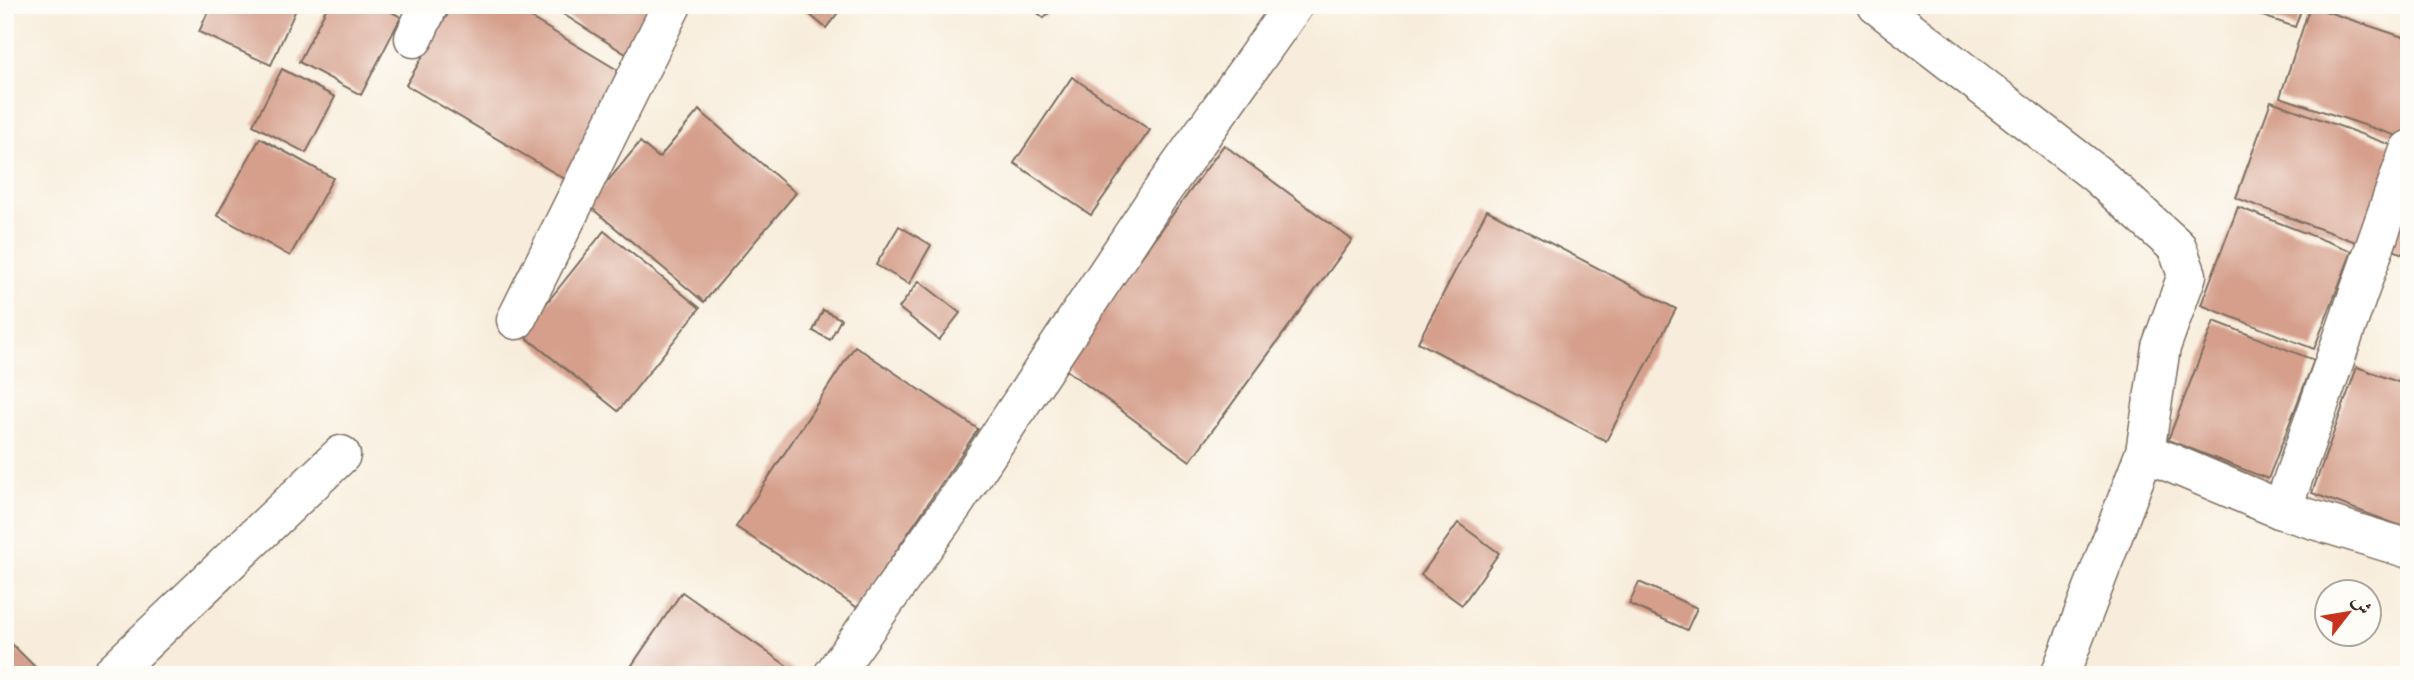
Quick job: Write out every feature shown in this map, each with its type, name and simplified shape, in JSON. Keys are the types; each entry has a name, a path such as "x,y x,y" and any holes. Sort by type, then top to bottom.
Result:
{"street":[{"path":"516,320 672,5"},
{"path":"833,675 954,504 1157,198 1294,5"},
{"path":"1877,5 2096,174 2177,247 2187,275 2161,347 2145,452 2060,675"},
{"path":"2282,510 2409,150"},
{"path":"2145,452 2282,510 2409,549"},
{"path":"110,675 341,455"}],"building":[{"path":"211,5 298,5 271,65 199,32"},
{"path":"328,5 378,5 401,17 361,95 299,62"},
{"path":"453,5 509,5 636,81 575,185 406,85"},
{"path":"549,5 662,5 629,56"},
{"path":"798,5 844,5 826,28"},
{"path":"1028,5 1055,5 1044,18"},
{"path":"2230,5 2303,5 2295,27"},
{"path":"2310,6 2409,39 2409,121 2403,138 2280,97"},
{"path":"282,69 335,97 306,153 253,125"},
{"path":"1072,77 1150,130 1091,215 1014,163"},
{"path":"2271,101 2399,148 2364,245 2236,198"},
{"path":"699,110 796,193 704,302 588,205 640,142 659,158"},
{"path":"260,138 333,178 290,256 217,215"},
{"path":"1224,145 1352,240 1190,461 1061,366"},
{"path":"2409,201 2409,257 2389,248"},
{"path":"2238,207 2352,251 2314,349 2201,305"},
{"path":"1487,210 1676,309 1606,441 1418,342"},
{"path":"899,226 931,245 909,284 876,265"},
{"path":"604,231 700,308 618,411 522,334"},
{"path":"919,281 960,313 939,340 899,308"},
{"path":"823,310 841,319 830,340 813,331"},
{"path":"2214,321 2314,360 2268,479 2168,440"},
{"path":"855,346 978,429 858,608 736,527"},
{"path":"2357,367 2409,386 2409,529 2312,493"},
{"path":"1458,523 1499,553 1462,605 1421,575"},
{"path":"1639,582 1697,608 1687,630 1629,604"},
{"path":"682,592 800,675 634,675 628,671"},
{"path":"9,641 43,675 5,675 5,645"}]}
